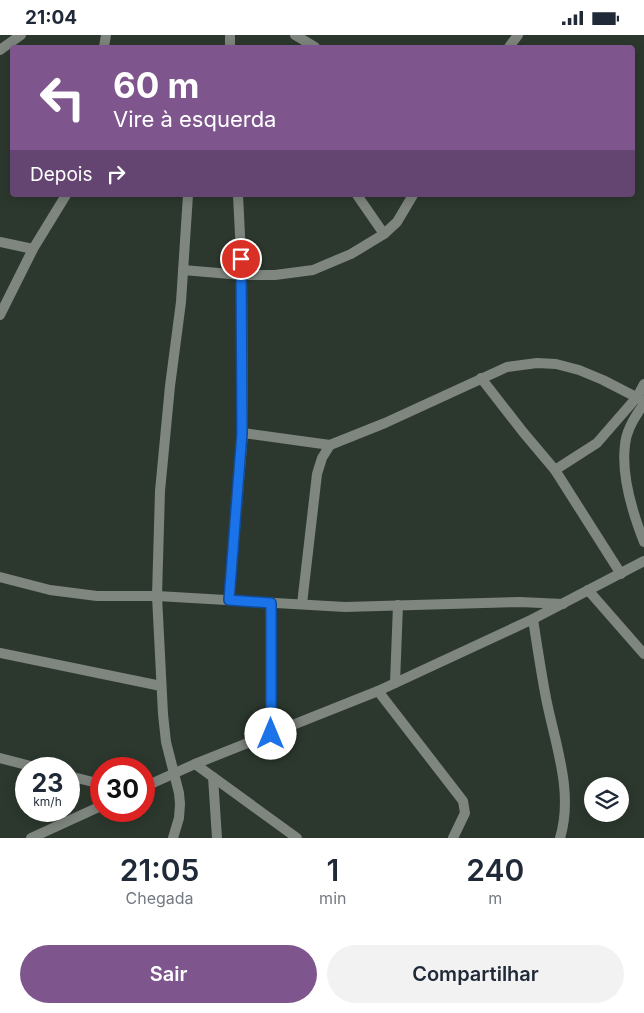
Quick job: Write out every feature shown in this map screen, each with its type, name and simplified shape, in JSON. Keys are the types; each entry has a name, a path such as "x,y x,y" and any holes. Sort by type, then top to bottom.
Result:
{"street":[{"path":"0,50 21,35"},
{"path":"96,35 105,42"},
{"path":"295,35 312,45"},
{"path":"0,315 33,249 65,197"},
{"path":"173,838 179,818 180,804 166,742 161,686 157,596 160,491 183,270 188,197"},
{"path":"229,600 242,433 242,275 238,197"},
{"path":"358,197 384,235"},
{"path":"183,270 242,275 275,275 313,270 351,254 384,235 397,222 412,197"},
{"path":"0,242 33,249"},
{"path":"242,433 330,445 384,423 508,367 537,363 579,370 603,380 642,401"},
{"path":"482,378 522,432 555,470 621,574"},
{"path":"644,384 642,401 632,421 625,444 624,467 635,521 644,542"},
{"path":"555,470 597,443 642,401"},
{"path":"302,605 317,474 322,458 330,445"},
{"path":"155,782 195,764 378,691 533,619 644,561"},
{"path":"0,577 50,590 97,596 157,596 345,607 520,602 563,604"},
{"path":"588,590 644,655"},
{"path":"271,603 271,734"},
{"path":"394,683 398,605"},
{"path":"533,619 546,699 563,775 565,811 560,838"},
{"path":"0,653 161,686"},
{"path":"378,691 463,801 465,813 453,838"},
{"path":"0,758 15,762"},
{"path":"195,764 297,838"},
{"path":"213,777 217,838"},
{"path":"31,838 90,811"}],"route":[{"path":"241,259 243,341 242,433 229,600 271,603 271,734"}]}
